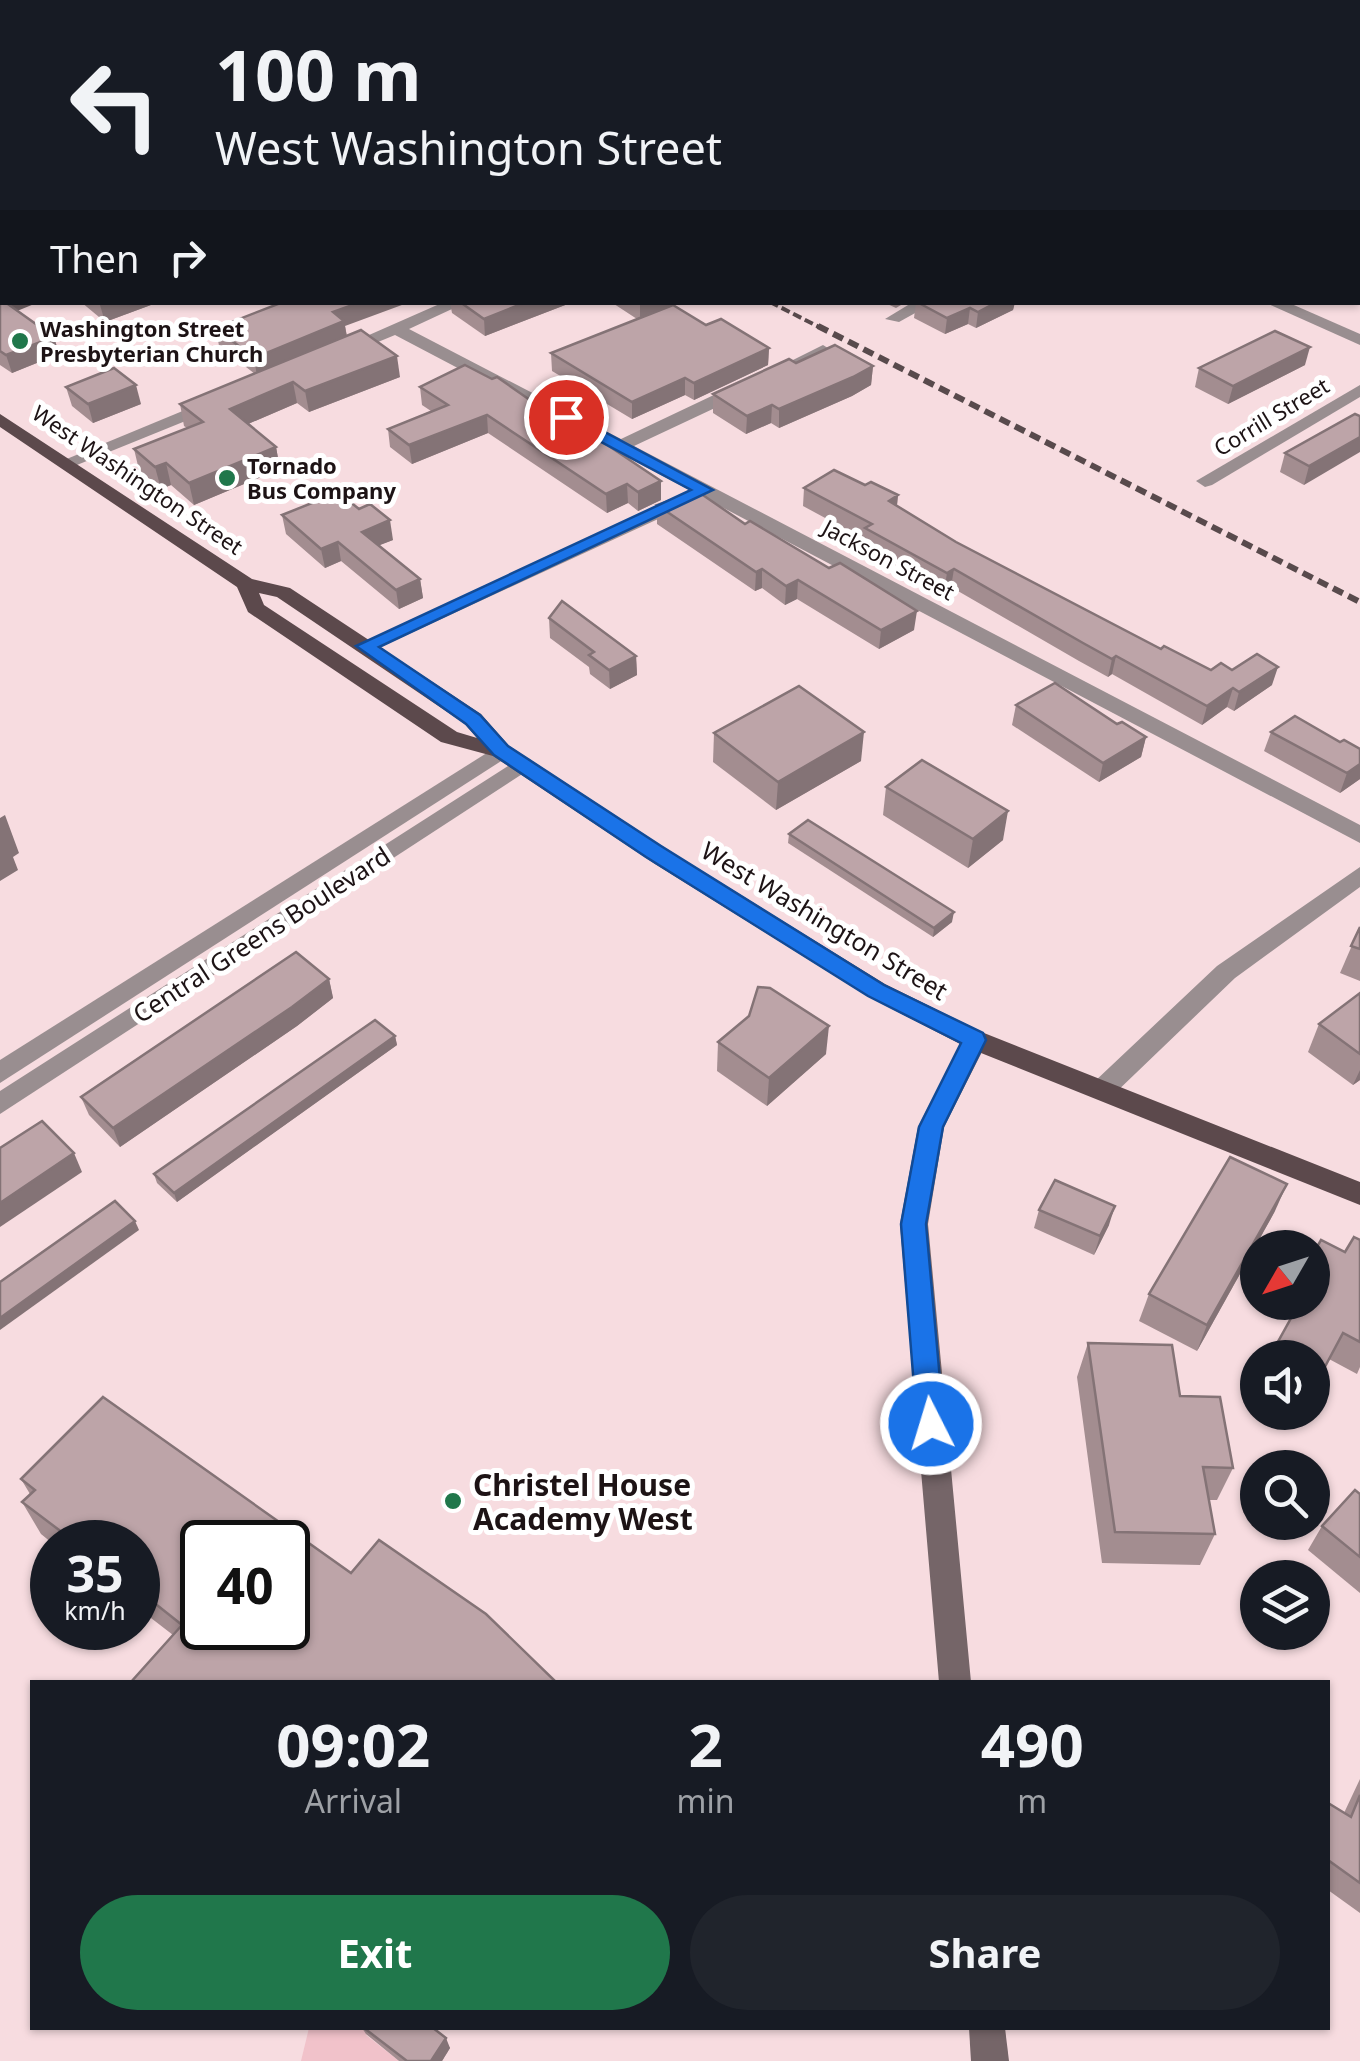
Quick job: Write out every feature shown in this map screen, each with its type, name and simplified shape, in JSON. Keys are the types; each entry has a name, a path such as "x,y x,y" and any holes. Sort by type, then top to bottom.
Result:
{"main road":[{"name":"West Washington Street","path":"0,420 246,584 283,592 473,719 511,758 876,990 974,1040 1360,1194"},
{"name":"West Washington Street","path":"246,584 255,608 449,738 511,758"}],"street":[{"path":"326,356 452,305"},
{"path":"894,318 922,305"},
{"path":"1279,305 1360,340"},
{"name":"Jackson Street","path":"396,328 1360,834"},
{"path":"621,446 823,350"},
{"name":"Corrill Street","path":"1205,482 1360,390"},
{"path":"66,463 240,392"},
{"path":"365,646 704,490"},
{"name":"Central Greens Boulevard","path":"0,1072 511,758"},
{"name":"Central Greens Boulevard","path":"0,1104 511,758"},
{"path":"1102,1090 1226,972 1360,875"},
{"path":"955,1680 914,1224 931,1127 974,1040"},
{"path":"987,2030 990,2061"}],"shaded area":[{"path":"309,2030 370,2030 366,2035 399,2061 301,2061"}],"building":[{"path":"0,305 9,305 54,337 6,355 0,351"},
{"path":"275,305 353,305 333,312 344,321 254,358 216,328"},
{"path":"464,305 519,305 484,319"},
{"path":"673,305 706,325 721,319 769,348 694,383 685,378 632,402 551,353"},
{"path":"923,305 991,305 978,312 970,308 947,318"},
{"path":"361,330 397,356 305,391 293,382 230,409 276,447 189,483 166,463 155,467 134,449 203,422 180,404"},
{"path":"1275,331 1310,347 1233,386 1199,368"},
{"path":"835,345 873,366 779,409 772,405 747,416 713,394 789,359 796,363"},
{"path":"465,365 492,379 497,377 563,423 570,420 661,481 638,492 627,484 606,494 487,415 409,445 388,429 448,405 420,387"},
{"path":"114,368 136,385 88,404 66,387"},
{"path":"1355,414 1360,416 1360,437 1309,466 1285,453"},
{"path":"834,470 898,495 889,501 956,542 1161,649 1164,646 1211,670 1221,663 1232,670 1257,654 1278,667 1239,692 1233,688 1207,706 1116,656 1112,659 954,569 947,573 865,528 872,524 804,488"},
{"path":"697,491 745,524 750,521 829,568 840,563 917,611 881,630 798,580 786,586 762,569 756,572 657,505"},
{"path":"332,495 337,500 344,497 359,509 370,504 390,520 362,532 420,579 396,590 338,542 321,549 282,515"},
{"path":"562,601 636,656 609,670 589,655 594,652 549,618"},
{"path":"1055,683 1117,724 1122,722 1146,737 1103,763 1016,705"},
{"path":"799,686 864,732 778,782 714,733"},
{"path":"1295,716 1360,749 1360,764 1347,773 1271,732"},
{"path":"922,760 1008,811 973,839 886,787"},
{"path":"808,820 954,912 934,928 789,834"},
{"path":"1360,927 1360,949 1351,946"},
{"path":"296,952 329,979 113,1128 81,1097"},
{"path":"758,987 770,988 829,1026 769,1078 718,1042 749,1016"},
{"path":"1360,993 1360,1054 1319,1024"},
{"path":"375,1020 395,1036 174,1193 154,1174"},
{"path":"42,1121 74,1153 0,1203 0,1148"},
{"path":"1230,1157 1287,1184 1261,1230 1240,1230 1240,1267 1207,1325 1149,1294"},
{"path":"1055,1180 1115,1206 1100,1236 1039,1210"},
{"path":"115,1201 135,1221 0,1318 0,1282"},
{"path":"1354,1237 1360,1240 1360,1342 1343,1333 1330,1357 1330,1340 1279,1340 1290,1320 1330,1320 1330,1244 1345,1252"},
{"path":"1088,1343 1172,1345 1180,1396 1220,1397 1233,1468 1203,1467 1215,1534 1115,1532"},
{"path":"103,1397 276,1520 180,1520 180,1623 160,1608 160,1520 46,1520 22,1502 35,1490 21,1479"},
{"path":"1355,1490 1360,1494 1360,1557 1330,1533 1330,1517"},
{"path":"379,1540 486,1614 554,1680 133,1680 180,1627 180,1650 310,1650 310,1544 351,1573"},
{"path":"1360,1795 1360,1883 1330,1861 1330,1804 1351,1817"},
{"path":"367,2030 436,2030 446,2038 431,2061 407,2061"}],"railway":[{"path":"776,305 823,329"},
{"path":"818,326 1360,602"}],"place":[{"name":"Washington Street Presbyterian Church","path":"20,341"},
{"name":"Tornado Bus Company","path":"227,478"},
{"name":"Christel House Academy West","path":"453,1501"}],"route":[{"path":"566,417 704,490 365,646 473,719 501,751 653,852 876,990 974,1040 931,1127 914,1224 931,1424"}]}
